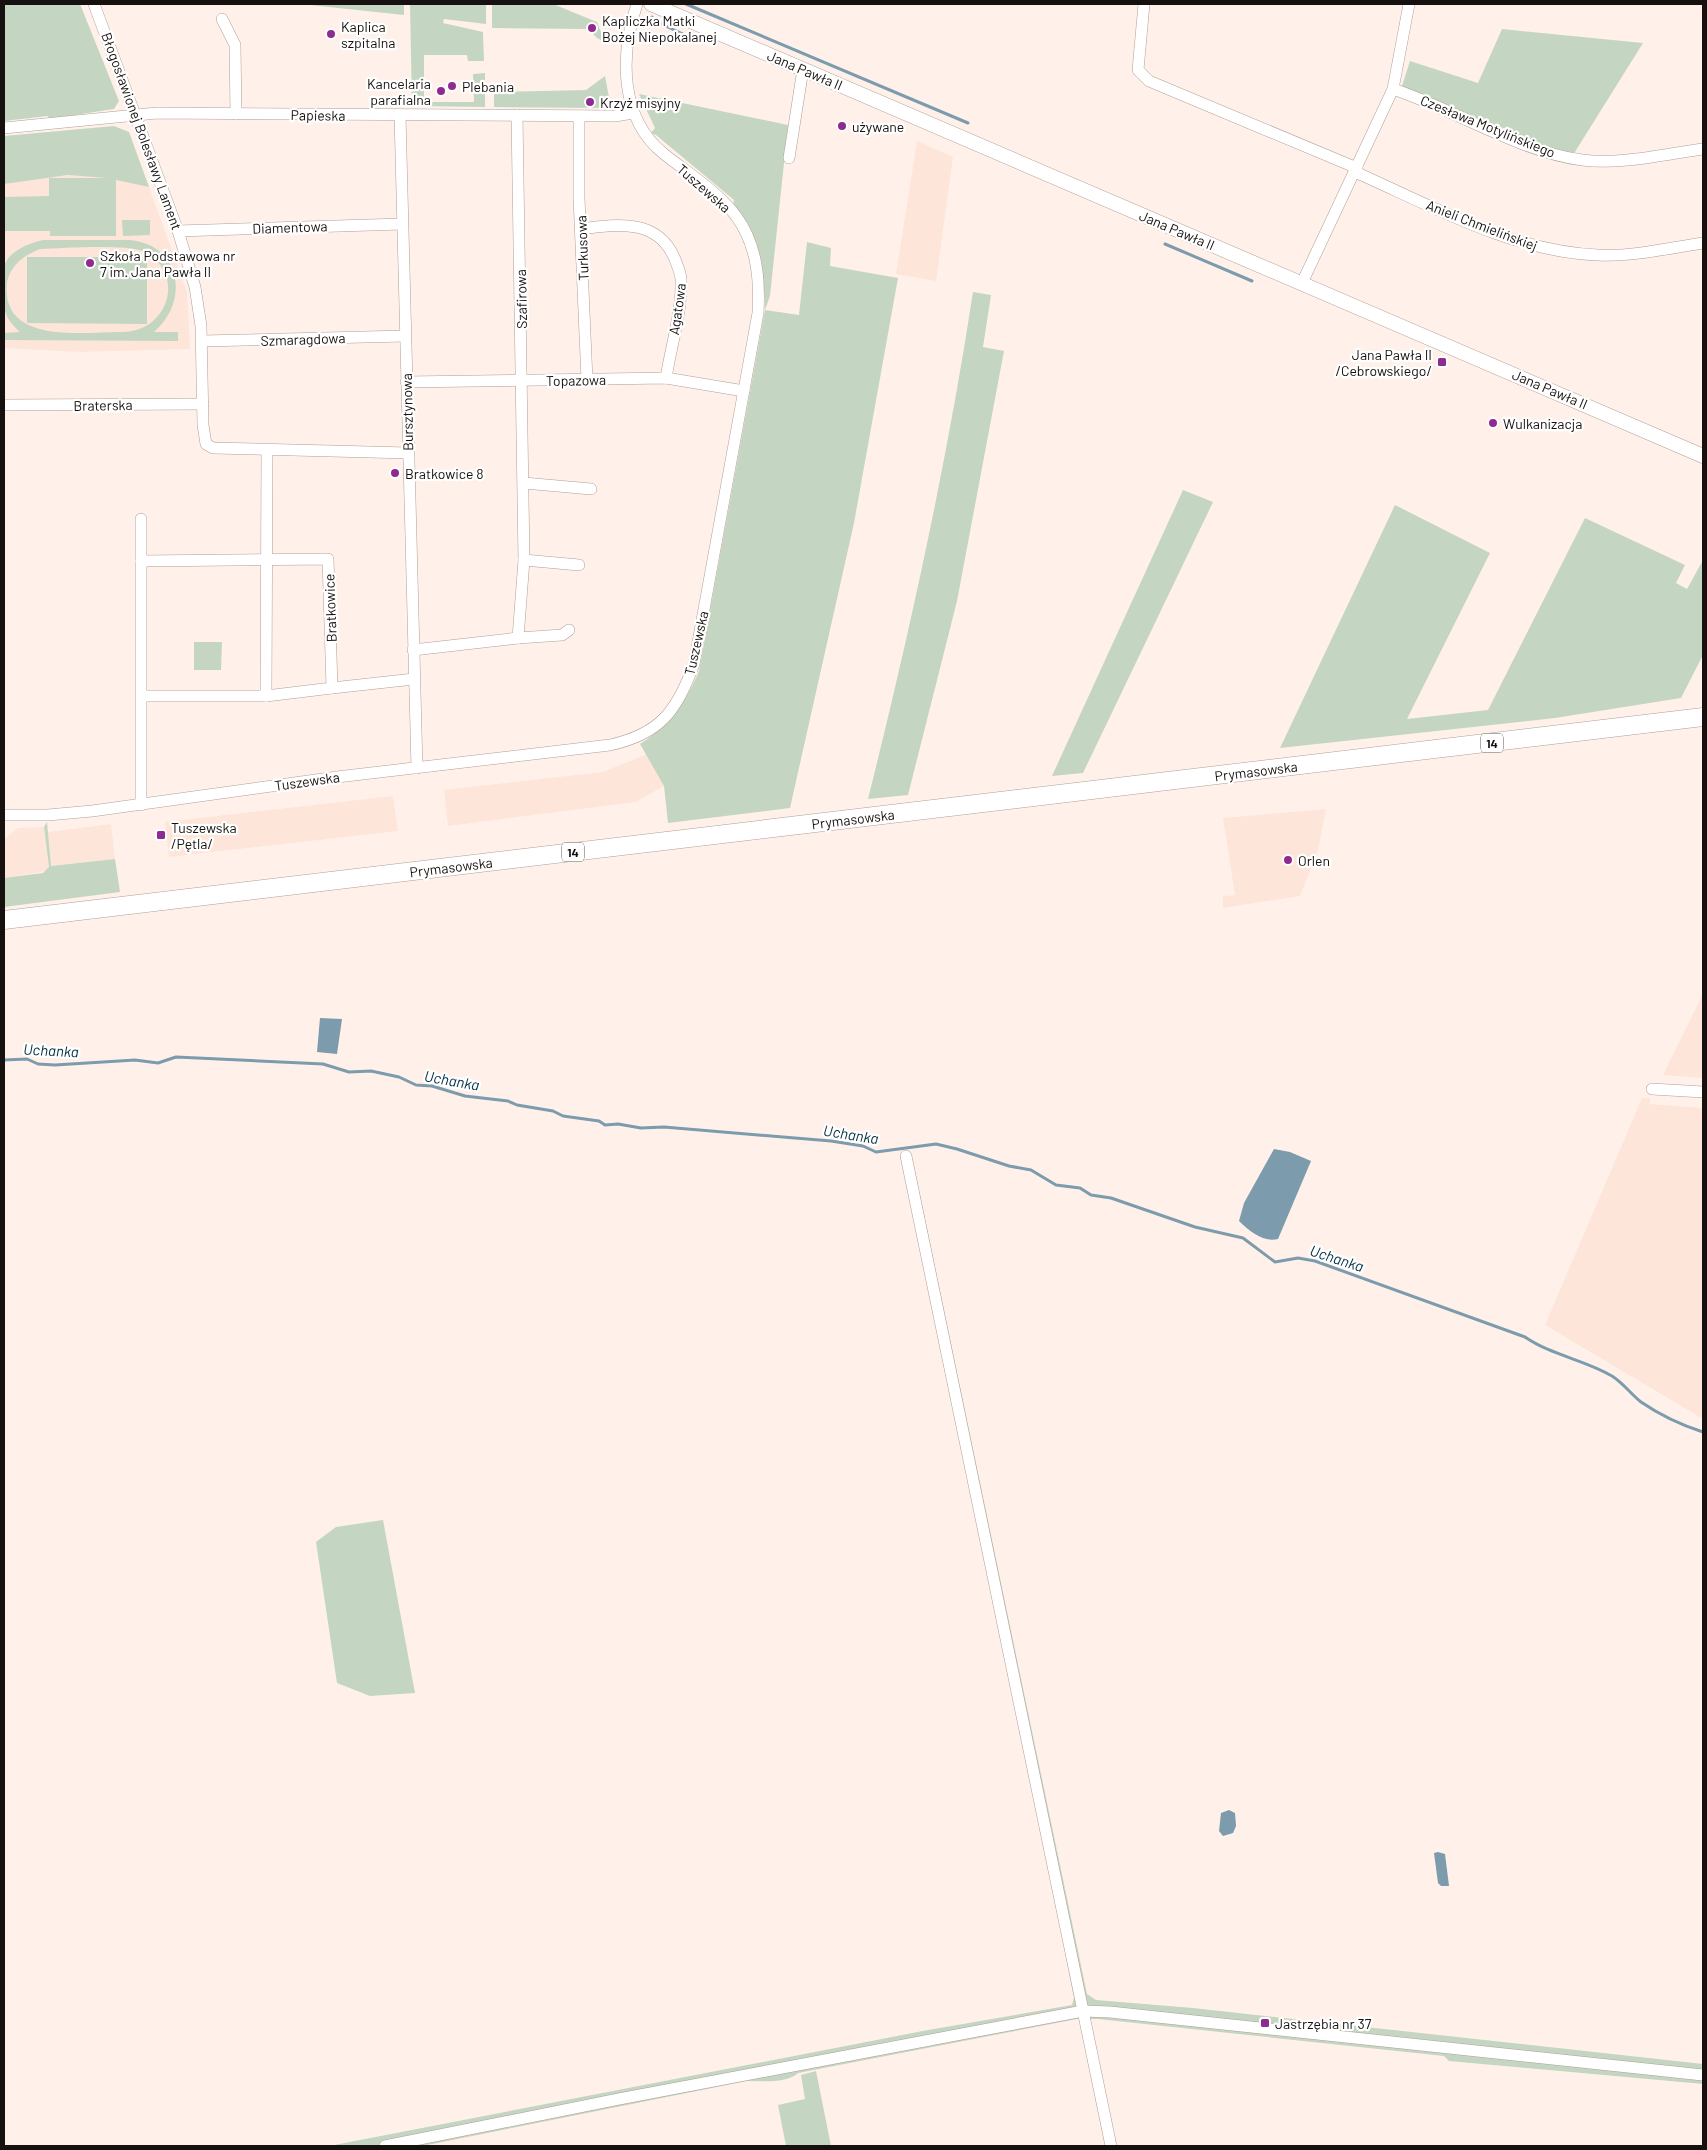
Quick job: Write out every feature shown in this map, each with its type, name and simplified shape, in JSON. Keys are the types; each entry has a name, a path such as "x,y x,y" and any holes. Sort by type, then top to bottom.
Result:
{"main road":[{"name":"Prymasowska","path":"4,920 1703,718"}],"street":[{"name":"Błogosławionej Bolesławy Lament","path":"94,4 178,231 195,287 202,341 203,434 206,444 213,448 408,453"},
{"name":"Tuszewska","path":"4,815 55,815 610,745 647,733 664,719 676,703 694,664 759,304 759,275 750,242 735,215 727,206 652,143 633,113 626,86 631,24 637,4"},
{"name":"Anieli Chmielińskiej","path":"1144,4 1138,70 1149,81 1518,242 1552,251 1599,255 1703,244"},
{"path":"1302,283 1393,89 1409,4"},
{"name":"Jana Pawła II","path":"655,5 1703,456"},
{"path":"222,19 235,45 236,114"},
{"path":"789,158 803,69"},
{"name":"Czesława Motylińskiego","path":"1393,89 1535,147 1567,157 1584,160 1620,159 1703,149"},
{"name":"Papieska","path":"4,128 136,115 615,116 633,113"},
{"name":"Szafirowa","path":"518,115 524,483 524,560 518,638"},
{"name":"Bursztynowa","path":"400,116 412,650 409,680 417,768"},
{"name":"Turkusowa","path":"579,116 587,380"},
{"name":"Diamentowa","path":"178,231 402,224"},
{"name":"Agatowa","path":"581,230 613,224 640,226 655,235 672,251 682,278 666,378"},
{"name":"Szmaragdowa","path":"202,341 405,336"},
{"name":"Topazowa","path":"406,382 666,378 744,391"},
{"name":"Braterska","path":"4,405 203,404"},
{"path":"266,450 266,696"},
{"path":"524,483 591,489"},
{"path":"141,519 143,696 141,805"},
{"name":"Bratkowice","path":"141,561 328,559 332,688"},
{"path":"524,560 580,565"},
{"path":"412,650 562,635 570,630"},
{"path":"143,696 266,696 409,680"},
{"path":"1652,1089 1703,1092"},
{"path":"906,1156 1111,2146"},
{"path":"385,2146 619,2099 1084,2011 1110,2012 1703,2075"}],"shaded area":[{"path":"917,141 953,157 936,281 896,274"},
{"name":"Szkoła Podstawowa nr 7 im. Jana Pawła II","path":"47,176 98,176 149,187 187,292 190,349 81,352 4,348 4,184"},
{"path":"647,754 664,786 636,802 448,826 444,790 603,772"},
{"path":"393,796 398,831 169,857 165,822"},
{"path":"1326,809 1318,850 1300,896 1223,908 1223,896 1235,895 1223,818"},
{"path":"111,824 115,859 51,866 48,832"},
{"path":"44,827 49,867 47,871 4,878 4,839 18,828"},
{"path":"1703,994 1703,1078 1663,1075"},
{"path":"1642,1098 1650,1098 1650,1104 1703,1108 1703,1419 1545,1325"}],"green space":[{"path":"4,4 80,4 119,101 114,109 49,119 48,116 4,121"},
{"path":"272,4 404,4 404,15 310,5"},
{"path":"410,4 486,4 486,24 444,19 443,23 483,32 484,61 468,61 467,55 424,55 424,102 474,102 473,74 485,73 485,107 412,106"},
{"path":"492,4 553,4 597,22 605,42 597,38 588,29 492,28"},
{"path":"1502,29 1643,43 1573,155 1538,144 1400,92 1410,61 1478,83"},
{"path":"605,76 610,103 606,108 494,107 494,92 586,90"},
{"path":"639,94 788,125 770,296 765,310 764,282 759,255 749,229 733,205 734,200 656,135 651,133 655,128"},
{"path":"114,126 129,132 149,187 116,180 116,236 50,236 50,231 4,231 4,197 49,196 49,178 107,178 68,175 4,184 4,136"},
{"path":"122,220 150,220 150,235 123,236"},
{"path":"130,240 147,244 160,252 169,263 175,276 176,291 173,305 165,319 154,332 178,332 178,341 4,340 4,333 20,332 10,322 5,308 4,268 6,262 19,249 37,241","holes":["108,247 142,251 156,260 165,272 168,285 167,299 161,312 151,322 138,330 66,333 47,331 30,326 17,316 8,302 7,282 15,265 24,257 40,249"]},
{"path":"807,242 831,248 830,266 898,278 854,523 790,808 668,823 664,786 640,744 660,729 676,712 699,671 765,310 799,315"},
{"path":"27,257 147,257 147,324 27,323"},
{"path":"973,292 991,295 983,347 1004,351 957,601 908,795 868,799 926,546 952,419"},
{"path":"1183,490 1213,502 1083,773 1052,776"},
{"path":"1395,505 1490,553 1407,719 1488,710 1585,518 1685,565 1676,583 1687,589 1703,560 1703,655 1681,698 1555,718 1280,748"},
{"path":"194,642 222,642 221,670 194,670"},
{"path":"47,822 51,866 115,859 120,892 4,907 4,878 43,873 49,867 44,827"},
{"path":"912,1157 1087,1994 1096,2000 1193,2008 1703,2064 1703,2084 1449,2061 1444,2056 1098,2019 1077,2019 798,2073 787,2079 747,2081 422,2146 329,2146 928,2030 1072,2005 1074,1998"},
{"path":"383,1520 415,1693 370,1696 337,1683 316,1542 336,1527"},
{"path":"816,2071 831,2146 786,2146 778,2105 805,2099 801,2075"}],"water":[{"path":"320,1018 342,1019 337,1054 317,1052"},
{"path":"1274,1149 1290,1152 1311,1161 1278,1239 1273,1240 1262,1238 1247,1229 1239,1221 1244,1203"},
{"path":"1229,1810 1235,1813 1236,1826 1233,1833 1223,1836 1219,1831 1221,1813"},
{"path":"1434,1853 1445,1854 1449,1886 1441,1886 1438,1883"}],"waterway":[{"path":"686,4 968,123"},
{"path":"652,17 651,19 687,36"},
{"path":"1165,244 1252,281"},
{"name":"Uchanka","path":"4,1060 27,1059 38,1064 55,1065 135,1060 158,1063 176,1057 323,1064 349,1072 371,1071 399,1077 416,1085 432,1086 465,1096 508,1101 517,1105 553,1111 563,1116 599,1121 605,1125 618,1124 641,1128 664,1127 831,1141 863,1146 876,1152 936,1144 1009,1166 1031,1170 1056,1185 1080,1188 1091,1195 1111,1198 1195,1227 1243,1238 1275,1262 1298,1258 1315,1261 1525,1337 1546,1348 1602,1370 1620,1382 1648,1407 1703,1432"}],"place":[{"name":"Kapliczka Matki Bożej Niepokalanej","path":"592,28"},
{"name":"Kaplica szpitalna","path":"331,34"},
{"name":"Plebania","path":"452,86"},
{"name":"Kancelaria parafialna","path":"441,91"},
{"name":"Krzyż misyjny","path":"590,102"},
{"name":"używane","path":"842,126"},
{"name":"Szkoła Podstawowa nr 7 im. Jana Pawła II","path":"90,263"},
{"name":"Jana Pawła II /Cebrowskiego/","path":"1442,362"},
{"name":"Wulkanizacja","path":"1493,423"},
{"name":"Bratkowice 8","path":"395,473"},
{"name":"Tuszewska /Pętla/","path":"161,835"},
{"name":"Orlen","path":"1288,860"},
{"name":"Jastrzębia nr 37","path":"1265,2023"}]}
